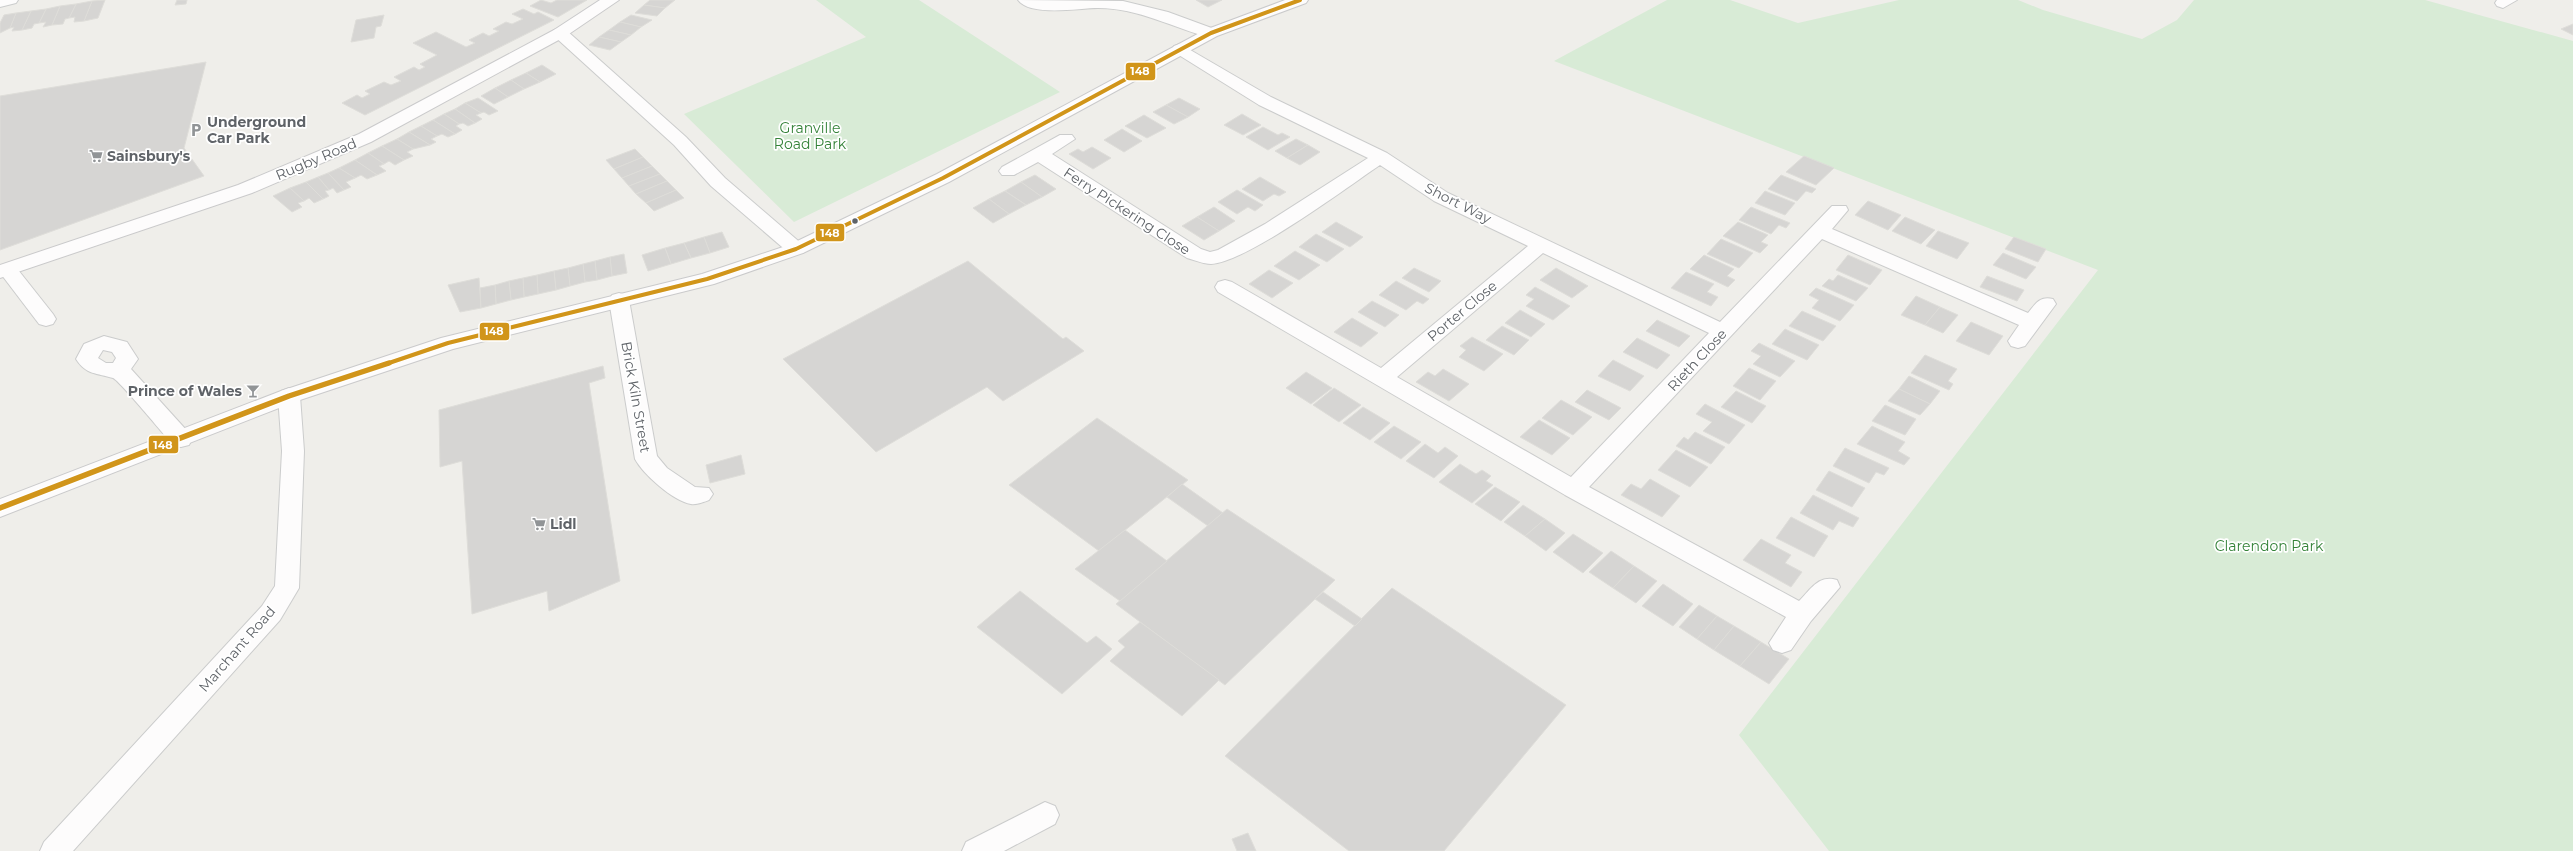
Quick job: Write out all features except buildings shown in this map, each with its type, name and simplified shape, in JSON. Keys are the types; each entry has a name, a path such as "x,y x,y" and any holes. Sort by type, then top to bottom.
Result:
{"street":[{"path":"0,2 10,0"},
{"name":"Rugby Road","path":"4,271 245,189 352,143 560,33 612,0"},
{"path":"1026,0 1053,6 1111,3 1181,20 1212,33"},
{"path":"0,508 289,396 448,343 706,279 796,249 872,214 942,178 1212,33 1300,0"},
{"path":"560,33 680,141 718,182 796,249"},
{"name":"Short Way","path":"1180,49 1265,101 1381,157 1441,197 1724,332"},
{"path":"1008,171 1066,139"},
{"name":"Ferry Pickering Close","path":"1039,154 1194,254 1210,258 1224,255 1272,228 1381,157"},
{"name":"Rieth Close","path":"1573,490 1821,231 1839,210"},
{"path":"1821,231 2030,322"},
{"name":"Porter Close","path":"1382,378 1542,244"},
{"path":"4,271 46,320"},
{"path":"1225,287 1573,490 1802,614"},
{"name":"Brick Kiln Street","path":"619,300 646,459 658,474 695,497"},
{"path":"2018,341 2030,322 2046,304"},
{"path":"119,370 181,439"},
{"name":"Marchant Road","path":"54,851 111,791 271,613 287,588 293,451 289,396"},
{"path":"1782,643 1802,614 1828,587"},
{"path":"976,851 1045,815"}],"green space":[{"name":"Granville Road Park","path":"816,0 919,0 1060,92 794,222 684,114 866,37"},
{"name":"Clarendon Park","path":"1667,0 1730,0 1798,23 1899,0 2018,0 2043,10 2142,39 2177,20 2194,0 2425,0 2573,41 2573,851 1829,851 1739,735 2098,270 1554,61"}],"transit line":[{"name":"148","path":"0,508 289,396 448,343 707,279 796,249 943,178 1211,33 1300,0"}],"place":[{"name":"Underground Car Park","path":"196,130"},
{"name":"Sainsbury's","path":"96,156"},
{"name":"Prince of Wales","path":"253,391"},
{"name":"Lidl","path":"539,524"}]}
